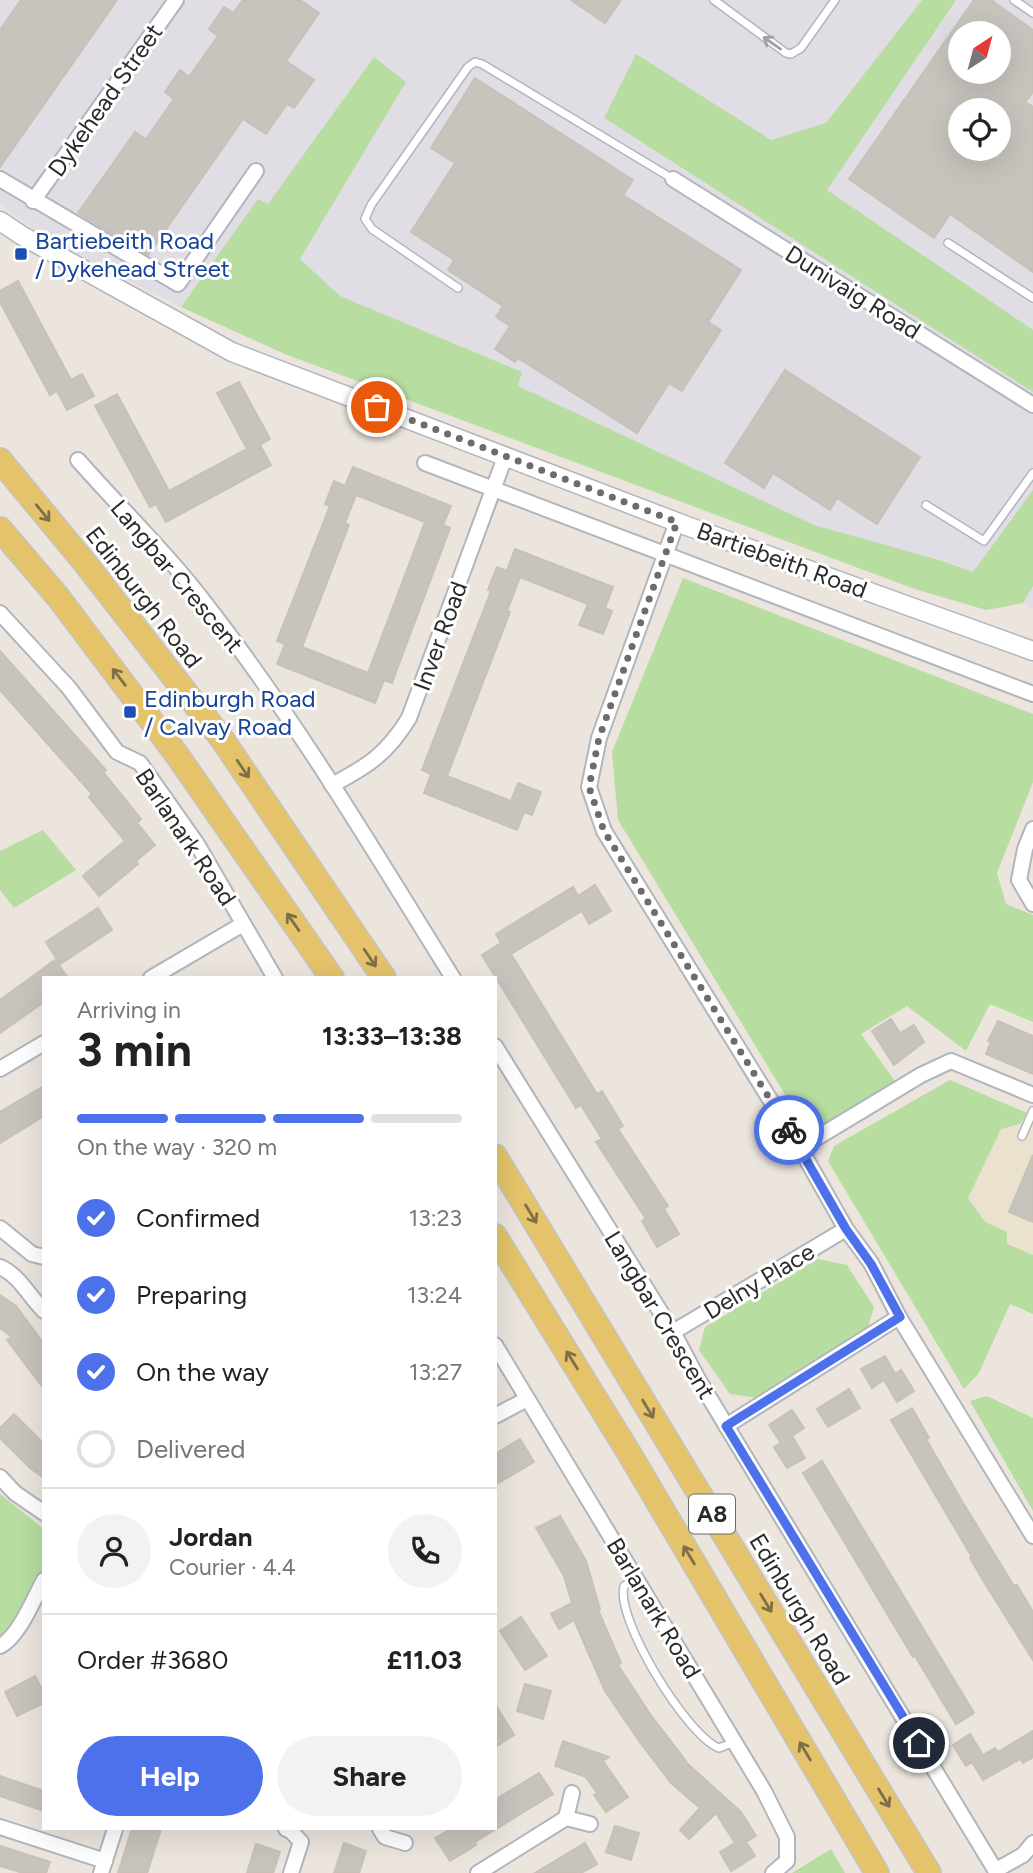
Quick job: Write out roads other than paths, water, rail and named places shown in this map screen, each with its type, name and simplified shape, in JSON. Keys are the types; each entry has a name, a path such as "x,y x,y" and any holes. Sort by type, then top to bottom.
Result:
{"main road":[{"name":"Edinburgh Road","path":"0,460 85,563 222,739 383,976"},
{"path":"0,528 58,597 177,755 331,976"},
{"name":"Edinburgh Road","path":"497,1159 929,1873"},
{"name":"A8","path":"497,1239 629,1454 877,1873"}],"street":[{"name":"Dykehead Street","path":"33,201 177,0"},
{"path":"0,179 33,201 178,284 256,171"},
{"name":"Dunivaig Road","path":"673,179 1033,405"},
{"name":"Bartiebeith Road","path":"0,221 232,352 677,522 1030,645"},
{"name":"Inver Road","path":"332,785 370,765 397,737 409,718 506,457"},
{"name":"Langbar Crescent","path":"78,460 206,603 251,663 332,785 452,976"},
{"name":"Bartiebeith Road","path":"425,463 1033,694"},
{"path":"677,522 599,738 589,787 604,831 800,1147 846,1229 871,1264 900,1317 1033,1535"},
{"name":"Barlanark Road","path":"0,613 69,688 117,752 140,763 197,844 274,976"},
{"path":"1033,829 1025,849 1019,880 1033,904"},
{"path":"154,976 243,924"},
{"path":"0,1069 42,1043"},
{"name":"Langbar Crescent","path":"497,1049 673,1332 726,1426 997,1872"},
{"path":"800,1147 921,1074 951,1061 1033,1095"},
{"path":"0,1228 32,1254 42,1256"},
{"name":"Delny Place","path":"673,1332 846,1229"},
{"path":"0,1267 14,1273 29,1296 42,1309"},
{"path":"726,1426 900,1317"},
{"name":"Barlanark Road","path":"497,1348 764,1791 787,1837 787,1861 773,1873"},
{"path":"497,1415 527,1399"},
{"path":"0,1478 15,1493 42,1512"},
{"path":"0,1646 6,1643 24,1617 42,1584"},
{"path":"488,1870 566,1818 572,1793"},
{"path":"566,1818 590,1825"},
{"path":"0,1827 103,1867 115,1830"},
{"path":"290,1830 301,1842 291,1873"},
{"path":"381,1830 386,1836 405,1843"},
{"path":"997,1872 1023,1855 1033,1843"}],"lane":[{"path":"714,0 791,54 801,48 835,0"},
{"path":"1014,0 1033,13"},
{"path":"458,288 372,229 365,219 371,205 468,67 475,62 673,179"},
{"path":"948,243 1033,298"},
{"path":"926,505 984,541 1033,472"},
{"path":"1021,1136 1033,1111"},
{"path":"636,1578 624,1586 623,1601 655,1673 674,1703 706,1741 719,1748 735,1742"}],"place":[{"name":"Bartiebeith Road / Dykehead Street","path":"21,254"},
{"name":"Edinburgh Road / Calvay Road","path":"130,712"}]}
